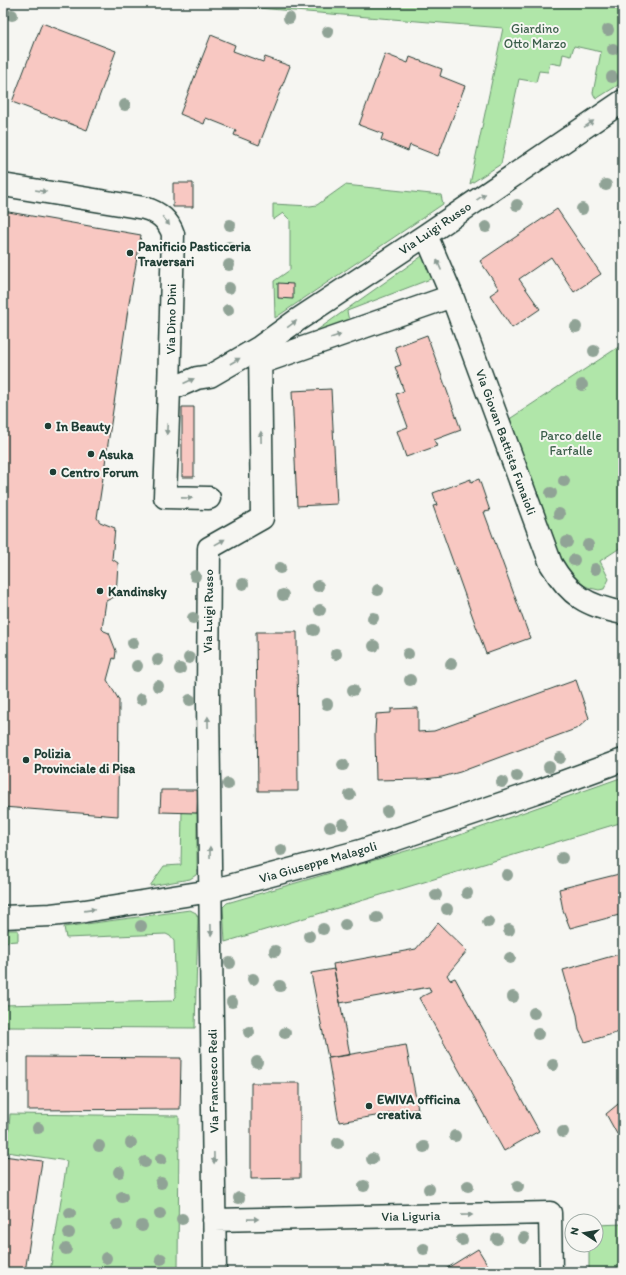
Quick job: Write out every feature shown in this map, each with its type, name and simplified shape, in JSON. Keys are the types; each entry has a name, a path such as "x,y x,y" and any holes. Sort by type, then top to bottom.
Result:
{"street":[{"name":"Via Luigi Russo","path":"211,891 208,701 209,548 262,518 260,355 296,321 426,235 623,100"},
{"name":"Via Dino Dini","path":"3,185 144,208 158,213 166,220 172,234 165,497 209,498"},
{"name":"Via Giovan Battista Funaioli","path":"426,235 452,296 551,564 565,585 584,600 595,606 623,612"},
{"path":"169,390 197,378 210,376 260,355 452,296"},
{"name":"Via Giuseppe Malagoli","path":"3,917 51,915 93,910 211,891 361,851 536,792 623,760"},
{"name":"Via Francesco Redi","path":"211,891 215,1272"},
{"name":"Via Liguria","path":"214,1220 550,1213 551,1272"}],"green space":[{"name":"Giardino Otto Marzo","path":"196,3 623,3 623,82 596,99 593,93 601,52 574,46 571,56 563,54 561,65 550,63 548,72 539,71 536,82 519,79 501,164 470,184 503,28"},
{"path":"345,185 441,195 443,204 275,318 274,281 290,270 290,220 283,213 273,220 273,204 317,205"},
{"path":"425,254 433,278 347,311 349,321 313,333"},
{"name":"Parco delle Farfalle","path":"623,344 623,546 600,561 609,579 604,589 599,590 579,583 568,572 552,537 508,420"},
{"path":"623,777 623,822 225,942 223,907 227,903 454,837"},
{"path":"182,812 197,813 196,875 190,879 150,886 164,866 181,865"},
{"path":"190,910 196,913 198,918 195,1028 3,1027 3,1005 172,1001 176,997 174,941 170,936 166,934 66,938 64,927"},
{"path":"3,930 18,930 18,941 3,942"},
{"path":"10,1114 179,1116 178,1272 50,1272 67,1161 7,1152"},
{"path":"623,1224 623,1272 589,1272 589,1253 604,1253 604,1225"}],"building":[{"path":"42,23 116,51 87,130 12,102"},
{"path":"211,35 235,45 233,51 263,62 265,57 290,66 259,145 234,135 236,130 206,118 204,124 180,114"},
{"path":"385,54 408,63 410,57 442,69 440,76 465,86 438,156 410,145 408,151 381,140 383,134 359,125"},
{"path":"173,183 193,183 193,207 173,207"},
{"path":"557,209 601,274 574,292 551,257 519,279 540,309 512,328 490,295 499,289 480,261"},
{"name":"Centro Forum","path":"3,211 141,235 128,309 97,518 100,522 115,528 112,559 118,563 116,596 106,601 102,629 109,633 116,651 115,659 113,658 107,680 119,700 118,816 3,807"},
{"path":"278,283 293,284 293,299 278,298"},
{"path":"427,335 461,430 434,440 437,446 406,457 397,431 408,427 396,394 404,391 395,367 401,365 395,347"},
{"path":"331,389 337,504 297,506 292,391"},
{"path":"182,407 194,407 194,477 182,477"},
{"path":"471,479 471,482 479,479 490,511 484,512 530,638 486,654 433,506 437,505 433,493"},
{"path":"256,632 297,632 298,791 258,791"},
{"path":"576,680 589,718 578,728 460,772 442,777 376,780 376,714 391,713 391,709 418,708 418,732 434,731"},
{"path":"161,790 198,790 197,813 160,812"},
{"path":"623,873 623,914 570,928 563,910 559,889"},
{"path":"438,923 467,951 447,975 450,980 455,978 539,1131 504,1151 419,998 431,992 429,987 340,1003 333,964 416,949"},
{"path":"623,953 623,1031 585,1042 579,1030 577,1015 563,970"},
{"path":"334,969 350,1055 328,1058 311,973"},
{"path":"406,1045 418,1109 339,1122 328,1058"},
{"path":"28,1057 181,1058 180,1109 28,1110"},
{"path":"251,1083 300,1083 300,1178 251,1179"},
{"path":"623,1100 623,1140 617,1134 606,1114"},
{"path":"3,1156 42,1161 25,1272 3,1272"},
{"path":"478,1249 492,1272 441,1272"}],"place":[{"name":"Panificio Pasticceria Traversari","path":"130,253"},
{"name":"In Beauty","path":"48,426"},
{"name":"Asuka","path":"91,454"},
{"name":"Centro Forum","path":"53,472"},
{"name":"Kandinsky","path":"100,591"},
{"name":"Polizia Provinciale di Pisa","path":"26,760"},
{"name":"EWIVA officina creativa","path":"369,1106"}]}
